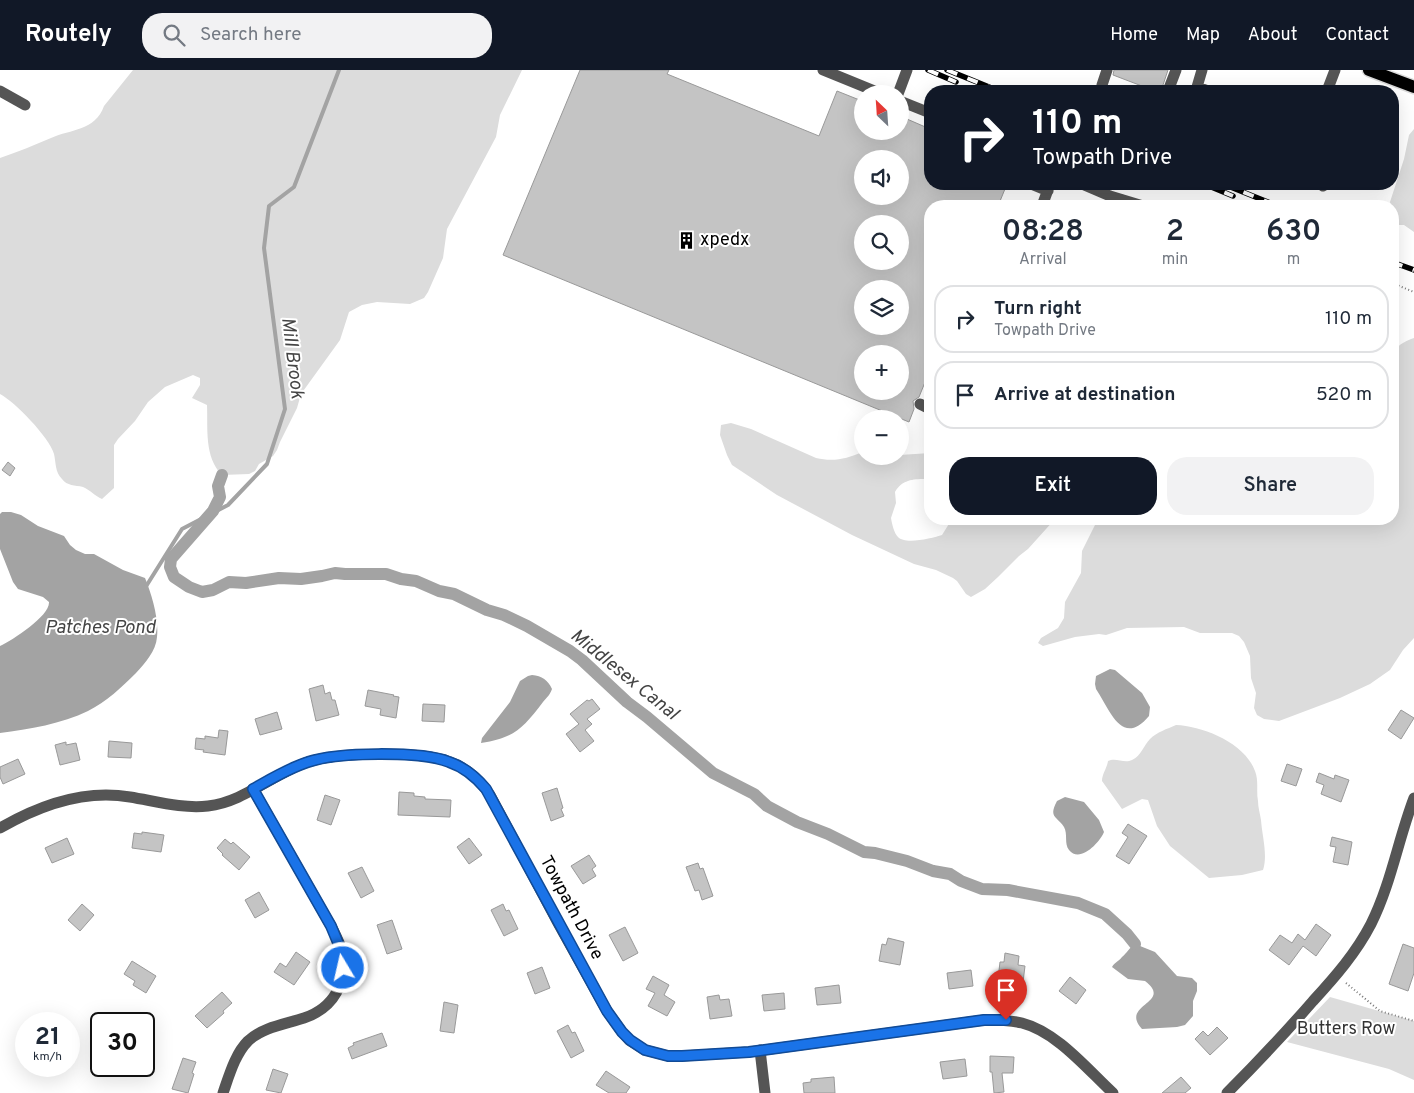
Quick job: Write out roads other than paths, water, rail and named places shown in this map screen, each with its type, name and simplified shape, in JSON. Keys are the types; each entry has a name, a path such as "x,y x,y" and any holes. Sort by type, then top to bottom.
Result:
{"main road":[{"path":"1368,70 1414,87"}],"street":[{"path":"824,70 860,85"},
{"path":"901,85 907,70"},
{"path":"1102,85 1108,70"},
{"path":"1170,85 1176,70"},
{"path":"1198,85 1202,70"},
{"path":"1329,85 1335,70"},
{"path":"0,91 26,105"},
{"path":"909,105 924,111"},
{"path":"1094,190 1114,200"},
{"name":"Towpath Drive","path":"0,828 28,813 72,798 90,796 118,796 172,805 208,806 233,799 298,766 330,757 361,755 428,756 443,759 457,765 476,778 490,795 615,1023 626,1036 645,1050 668,1056 760,1050 984,1020 1006,1020 1030,1025 1051,1036 1112,1093"},
{"path":"223,1093 236,1060 248,1041 264,1031 316,1013 334,997 340,988 342,976 341,950 331,926 253,789"},
{"path":"1227,1093 1280,1038 1355,951 1371,924 1391,872 1414,798"},
{"path":"760,1050 765,1093"}],"water":[{"name":"Patches Pond","path":"2,512 21,515 38,526 64,536 76,550 85,554 94,554 123,570 145,578 154,607 157,630 155,647 146,661 125,684 101,703 78,716 56,723 0,733 0,646 13,639 44,614 49,602 43,597 18,589 13,582 0,549 0,514"},
{"path":"1110,669 1115,670 1142,693 1150,707 1149,716 1140,725 1131,728 1124,727 1112,715 1096,689 1096,676"},
{"path":"532,675 542,677 549,683 552,689 548,696 530,719 510,735 481,743 482,738 510,702 520,681"},
{"path":"1065,797 1084,802 1099,820 1104,832 1094,846 1084,853 1073,854 1069,850 1064,827 1053,814 1057,801"},
{"path":"1135,944 1155,952 1177,976 1192,978 1197,983 1197,991 1193,1001 1193,1016 1185,1025 1142,1029 1137,1021 1137,1014 1140,1009 1154,994 1152,988 1145,981 1128,979 1112,967"}],"waterway":[{"name":"Mill Brook","path":"145,588 182,529 228,505 267,464 285,409 264,248 269,206 294,187 339,70"},
{"name":"Middlesex Canal","path":"222,475 218,486 220,497 213,511 171,559 170,567 174,577 189,587 202,592 213,590 229,582 246,583 279,578 301,579 335,573 386,574 416,581 439,591 454,594 527,626 570,651 627,702 713,773 754,794 767,806 797,822 828,834 864,852 907,861 933,871 950,874 961,881 982,889 1008,890 1078,903 1105,914 1135,944"}],"railway":[{"path":"928,70 956,82"},
{"path":"947,70 984,85"},
{"path":"1218,190 1233,196"},
{"path":"1238,190 1263,200"},
{"path":"1399,265 1414,270"}],"place":[{"name":"xpedx","path":"686,240"}],"park label":[{"name":"Butters Row","path":"1346,1029"}]}
